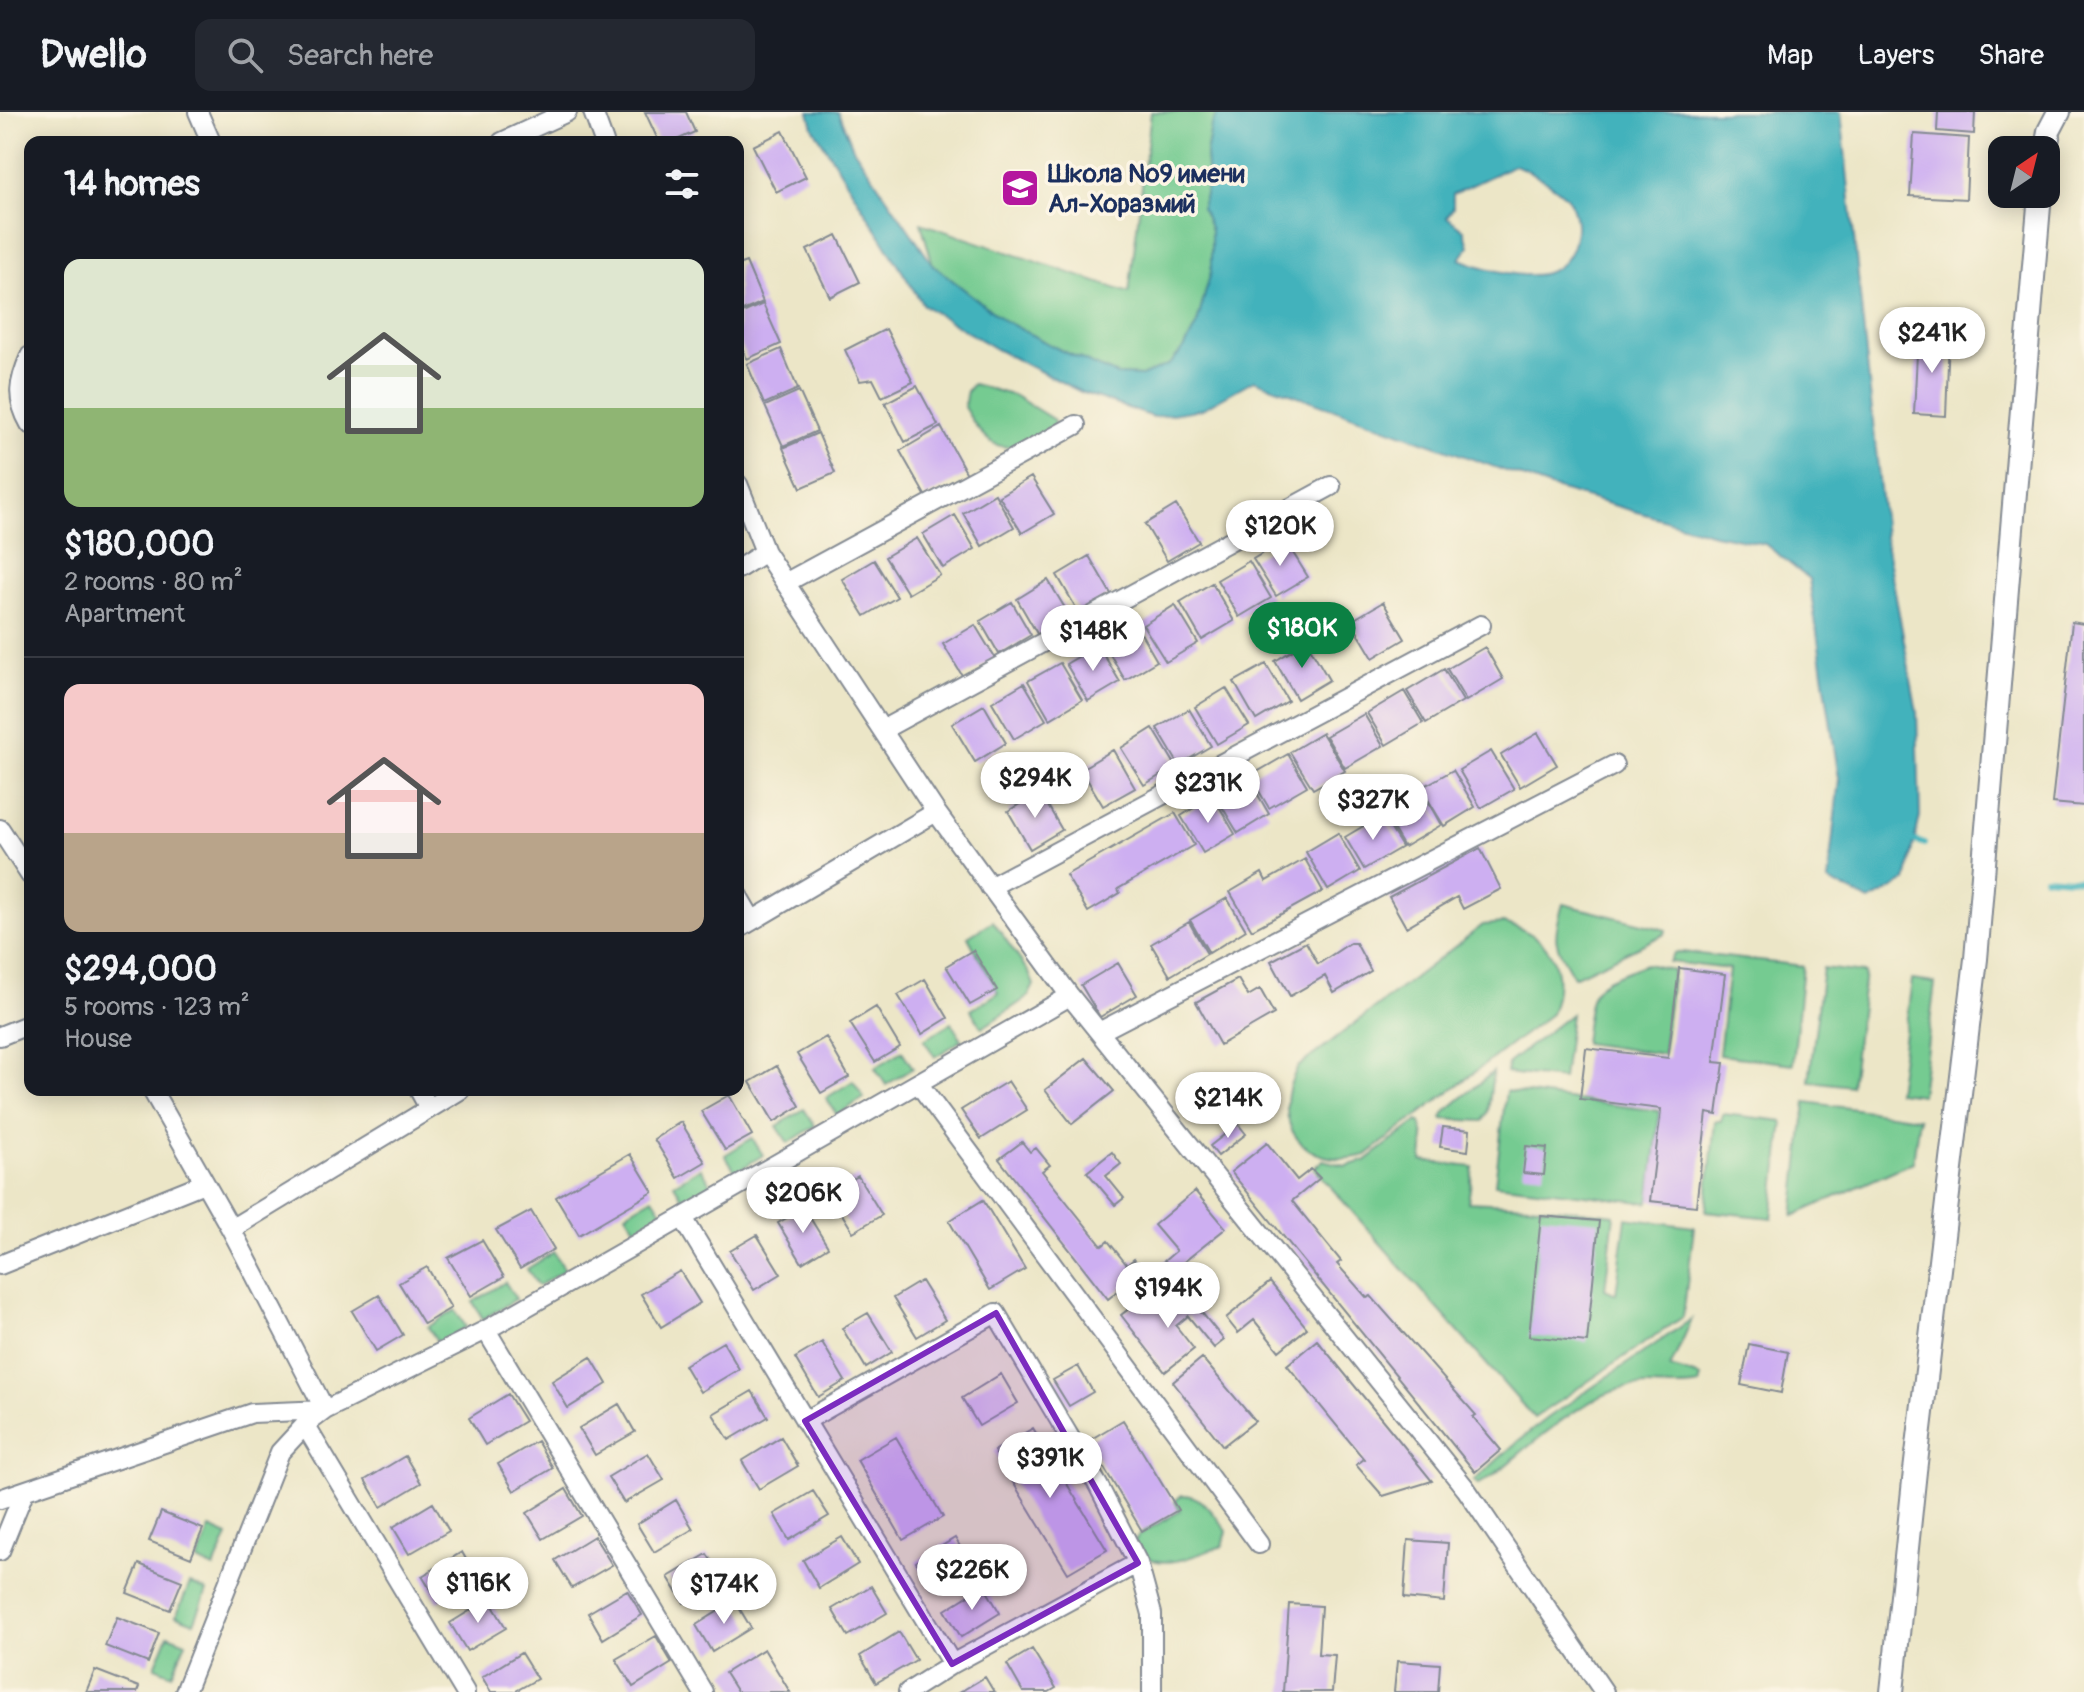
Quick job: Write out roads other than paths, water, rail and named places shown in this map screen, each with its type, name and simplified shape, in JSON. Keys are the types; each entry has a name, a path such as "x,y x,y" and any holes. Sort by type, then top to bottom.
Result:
{"street":[{"path":"198,112 208,136"},
{"path":"515,136 567,112"},
{"path":"593,112 602,136"},
{"path":"2048,136 2059,112"},
{"path":"1892,1692 1976,959 2039,208"},
{"path":"24,370 19,382 24,414"},
{"path":"785,583 1076,425"},
{"path":"882,730 1331,486"},
{"path":"744,499 765,552 936,812 990,887 1070,996 1466,1489 1604,1692"},
{"path":"744,565 765,552"},
{"path":"990,887 1481,625"},
{"path":"1099,1032 1614,765"},
{"path":"745,925 936,812"},
{"path":"0,829 24,866"},
{"path":"185,1692 280,1452 305,1425 325,1410 486,1330 1070,996"},
{"path":"0,1036 24,1026"},
{"path":"918,1083 1259,1544"},
{"path":"155,1096 231,1229 325,1410"},
{"path":"422,1096 429,1108"},
{"path":"231,1229 450,1096"},
{"path":"0,1265 204,1183"},
{"path":"683,1218 952,1664"},
{"path":"805,1421 996,1313 1098,1485 1138,1563 1152,1614 1152,1692"},
{"path":"486,1330 703,1692"},
{"path":"0,1499 252,1413 325,1410"},
{"path":"305,1425 465,1692"},
{"path":"0,1551 24,1492"},
{"path":"908,1692 952,1664 1138,1563"}],"water":[{"path":"809,112 838,112 853,148 933,265 1003,320 1117,375 1142,376 1170,364 1185,347 1197,324 1211,272 1211,230 1202,208 1208,181 1206,155 1211,126 1218,112 1841,112 1885,537 1917,712 1920,816 1906,881 1870,901 1828,881 1839,779 1809,579 1765,544 1714,534 1550,487 1254,380 1202,409 1153,417 1081,392 996,349 923,305 813,127","holes":["1514,165 1553,186 1566,197 1574,211 1576,231 1571,250 1559,266 1541,274 1492,270 1460,259 1469,246 1464,230 1447,217 1453,208 1453,194"]}],"waterway":[{"path":"1915,841 1925,844"},
{"path":"2045,877 2084,880"}],"place":[{"name":"Школа №9 имени Ал-Хоразмий","path":"1020,188"}]}
